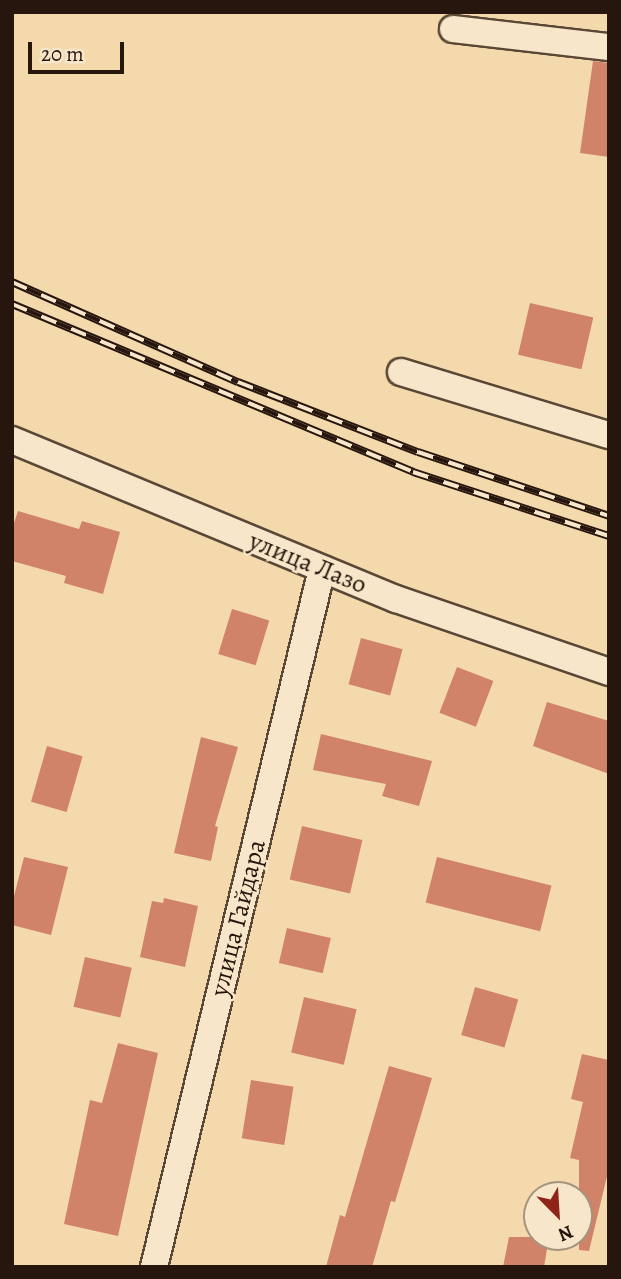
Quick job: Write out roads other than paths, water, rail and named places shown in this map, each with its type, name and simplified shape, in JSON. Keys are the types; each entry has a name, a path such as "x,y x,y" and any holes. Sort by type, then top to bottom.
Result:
{"street":[{"path":"453,29 609,47"},
{"path":"401,372 609,435"},
{"name":"улица Лазо","path":"12,440 396,599 609,672"},
{"name":"улица Гайдара","path":"153,1267 322,569"}],"railway":[{"path":"12,282 238,382 418,452 609,516"},
{"path":"12,304 413,472 609,536"}]}
